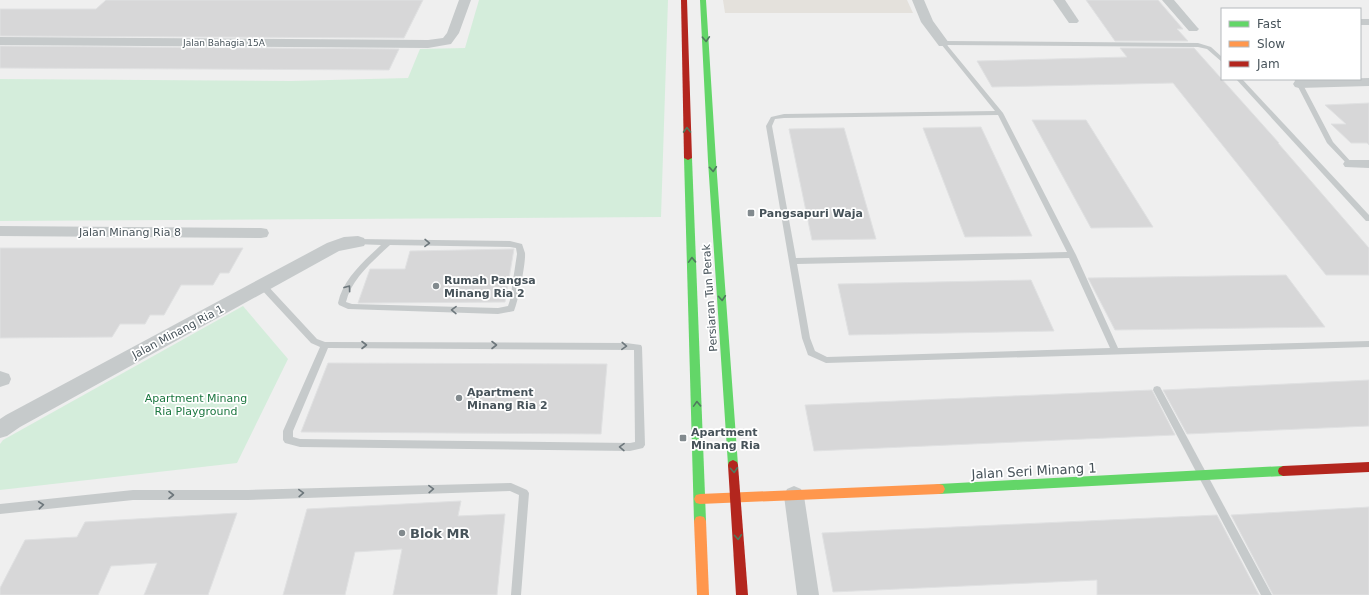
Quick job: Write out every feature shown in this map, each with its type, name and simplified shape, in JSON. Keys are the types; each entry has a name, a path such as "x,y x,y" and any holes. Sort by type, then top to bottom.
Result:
{"street":[{"name":"Jalan Bahagia 15A","path":"0,41 428,44 447,42 453,33 465,0"},
{"name":"Persiaran Tun Perak","path":"684,0 688,169 703,595"},
{"name":"Persiaran Tun Perak","path":"703,0 712,161 742,595"},
{"path":"918,0 927,22 942,43"},
{"path":"1059,0 1073,21"},
{"path":"1168,0 1193,29"},
{"path":"1298,82 1369,82"},
{"path":"1350,164 1369,164"},
{"name":"Jalan Minang Ria 8","path":"0,231 261,233"},
{"name":"Jalan Minang Ria 1","path":"0,430 13,421 333,247 358,242"},
{"name":"Jalan Seri Minang 1","path":"700,499 794,496 1369,467"},
{"path":"794,496 808,595"}],"lane":[{"path":"942,43 1198,45 1209,48 1221,59"},
{"path":"942,43 1000,113 1072,255 1115,350"},
{"path":"1240,80 1369,219"},
{"path":"1298,82 1330,143 1350,164"},
{"path":"1000,113 808,115 773,118 769,126 806,338 811,353 826,360 1115,350 1369,344"},
{"path":"358,242 388,242 510,244 519,246 521,254 514,300 511,309 351,307 342,304 344,294 367,262 388,242"},
{"path":"792,261 1072,255"},
{"path":"263,286 314,341 325,345 638,347 640,445 630,447 300,443 288,440 288,431 325,345"},
{"path":"1157,390 1267,595"},
{"path":"1,511 133,496 248,495 511,487 524,493 516,595"}],"shaded area":[{"path":"723,0 907,0 913,13 725,13"}],"green space":[{"path":"479,0 668,0 661,217 0,221 0,79 291,81 408,78 420,49 465,48"},
{"name":"Apartment Minang Ria Playground","path":"243,306 288,359 237,463 0,490 0,444 3,440"}],"building":[{"path":"106,0 423,0 404,38 0,36 0,9 96,9"},
{"path":"1086,0 1158,0 1183,29 1177,29 1188,41 1115,41"},
{"path":"0,46 399,49 389,70 0,68"},
{"path":"1120,48 1194,48 1221,80 1223,80 1279,143 1369,248 1369,275 1326,275 1173,83 992,87 977,61 1127,57"},
{"path":"1369,103 1369,145 1367,143 1351,143 1331,124 1346,124 1325,105"},
{"path":"1032,120 1086,120 1153,227 1091,228"},
{"path":"981,127 1032,236 965,237 923,128"},
{"path":"844,128 876,239 812,240 789,129"},
{"path":"0,248 243,248 229,273 220,273 213,285 181,285 164,315 150,315 145,324 120,324 112,337 0,338"},
{"name":"Rumah Pangsa Minang Ria 2","path":"514,249 505,302 358,303 370,269 405,269 410,251"},
{"path":"1286,275 1325,327 1115,330 1088,278"},
{"path":"1031,280 1054,331 849,335 838,284"},
{"name":"Apartment Minang Ria 2","path":"328,363 607,364 601,434 301,432"},
{"path":"1369,380 1369,426 1187,434 1163,390"},
{"path":"1152,390 1175,435 814,451 805,405"},
{"name":"Blok MR","path":"461,501 458,516 505,514 497,595 393,595 402,549 355,552 345,595 283,595 307,509"},
{"path":"1369,507 1369,595 1273,595 1231,515"},
{"path":"237,513 208,595 144,595 157,563 111,566 98,595 0,595 0,588 25,540 77,537 85,522"},
{"path":"1217,515 1259,595 1097,595 1097,580 833,592 822,533"}],"traffic: fast":[{"path":"703,0 712,161 733,465"},
{"path":"688,158 700,521"},
{"path":"939,489 1283,471"}],"traffic: slow":[{"path":"700,499 939,489"},
{"path":"700,521 703,595"}],"traffic: jam":[{"path":"684,0 688,158"},
{"path":"733,465 742,595"},
{"path":"1283,471 1369,467"}],"place":[{"name":"Pangsapuri Waja","path":"751,213"},
{"name":"Rumah Pangsa Minang Ria 2","path":"436,286"},
{"name":"Apartment Minang Ria 2","path":"459,398"},
{"name":"Apartment Minang Ria","path":"683,438"},
{"name":"Blok MR","path":"402,533"}]}
